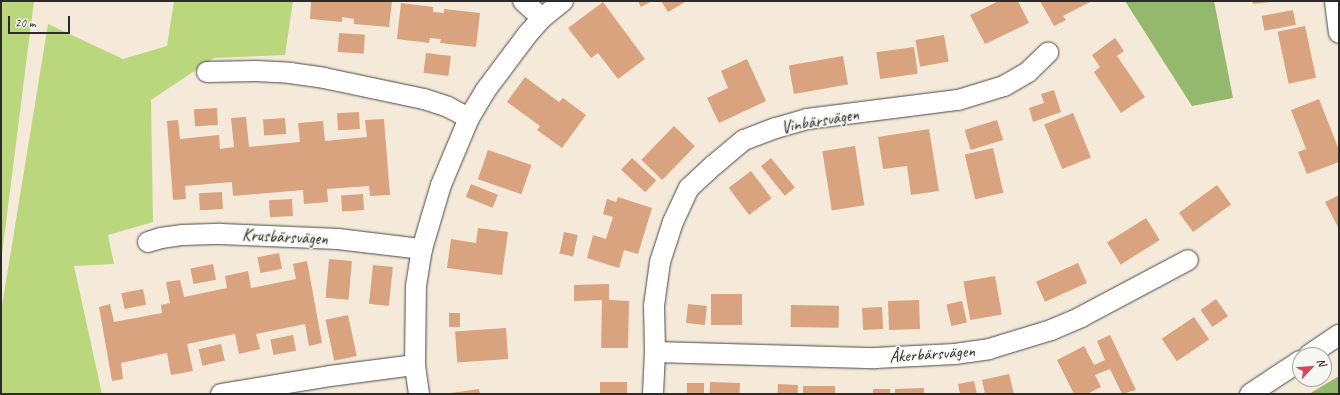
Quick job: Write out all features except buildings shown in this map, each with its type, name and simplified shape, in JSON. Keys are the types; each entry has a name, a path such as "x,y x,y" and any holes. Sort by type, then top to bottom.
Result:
{"street":[{"path":"523,1 542,18"},
{"path":"419,394 415,365 416,286 422,248 441,185 470,118 485,91 542,18 563,1"},
{"path":"1335,1 1339,33"},
{"name":"Vinbärsvägen","path":"653,394 655,352 654,306 660,262 673,222 689,188 714,165 744,140 776,128 807,119 958,100 1004,86 1028,72 1048,53"},
{"path":"207,72 262,71 324,78 424,99 448,107 470,118"},
{"name":"Krusbärsvägen","path":"148,242 161,238 183,235 221,234 338,239 422,248"},
{"name":"Åkerbärsvägen","path":"655,352 875,358 955,354 989,349 1051,330 1081,317 1188,260"},
{"path":"1321,347 1339,335"},
{"path":"221,394 330,376 415,365"},
{"path":"1250,394 1292,366"}],"green space":[{"path":"1,1 34,1 1,262"},
{"path":"174,1 293,1 285,55 214,58 151,100 153,222 108,235 114,264 74,266 102,394 1,394 1,312 48,24 123,59 167,46"},
{"path":"1125,1 1214,1 1233,98 1192,106"},
{"path":"1339,376 1339,394 1309,394 1321,387 1332,387 1332,380"}]}
